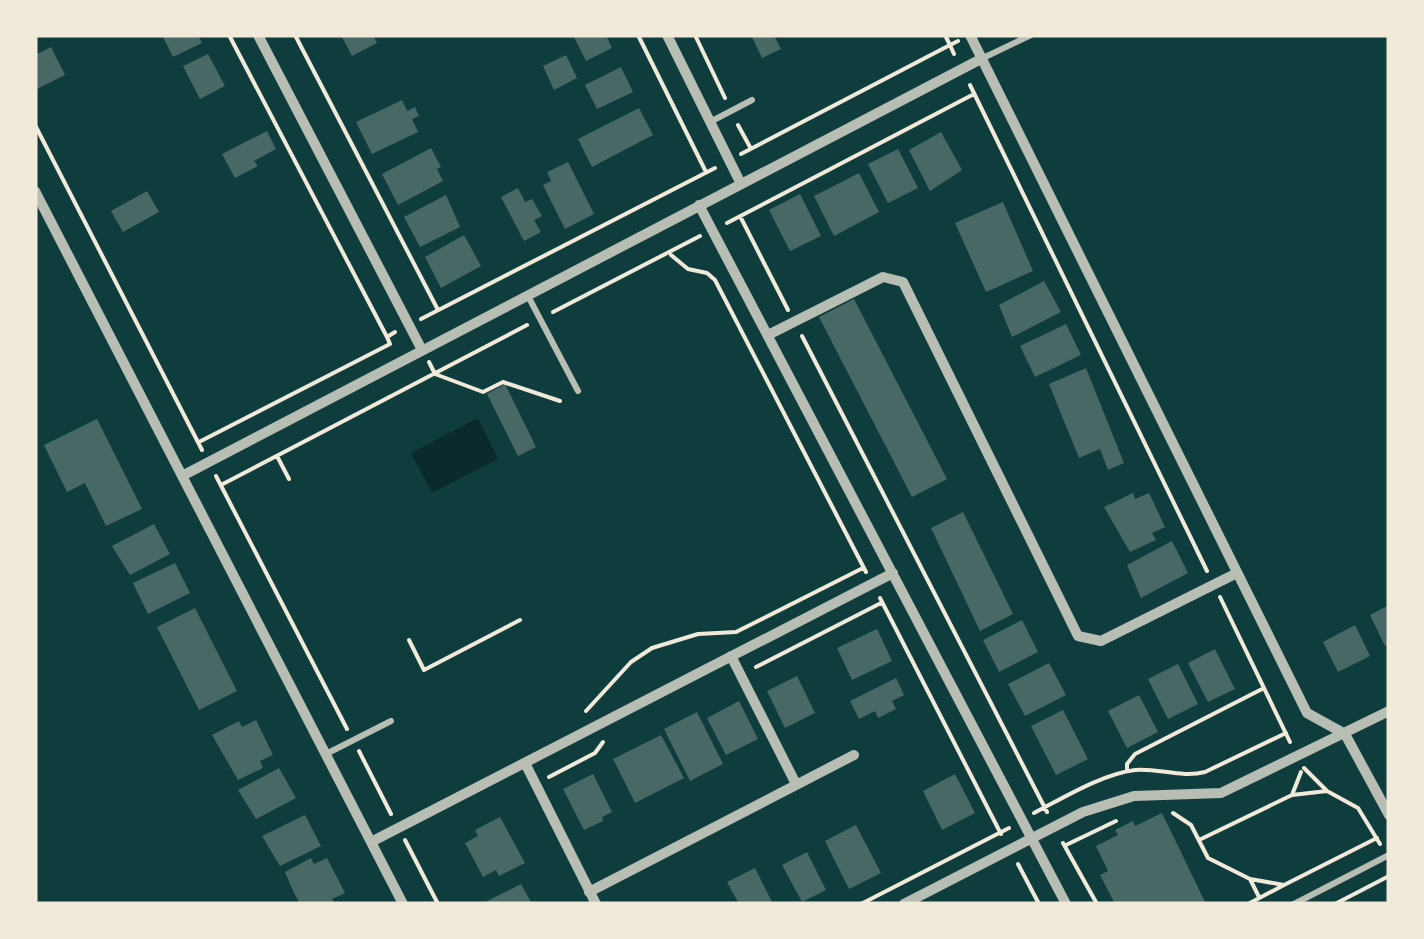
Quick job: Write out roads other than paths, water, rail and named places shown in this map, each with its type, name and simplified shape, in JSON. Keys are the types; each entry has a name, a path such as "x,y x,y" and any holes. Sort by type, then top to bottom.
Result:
{"street":[{"path":"258,35 422,350"},
{"path":"667,35 741,184"},
{"path":"970,35 1307,714 1345,734 1389,816"},
{"path":"182,476 982,59"},
{"path":"35,192 403,904"},
{"path":"699,206 1066,904"},
{"path":"768,336 882,277 903,282 1078,636 1101,641 1237,572"},
{"path":"371,842 893,573"},
{"path":"731,656 796,784"},
{"path":"904,904 1083,812 1134,796 1221,793 1300,762 1389,711"},
{"path":"590,892 854,754"},
{"path":"524,762 596,904"}],"lane":[{"path":"982,59 1030,35"},
{"path":"710,122 752,100"},
{"path":"528,294 578,391"},
{"path":"326,754 391,721"},
{"path":"1294,904 1388,856"}],"water":[{"path":"478,418 498,459 432,493 411,453"}]}
